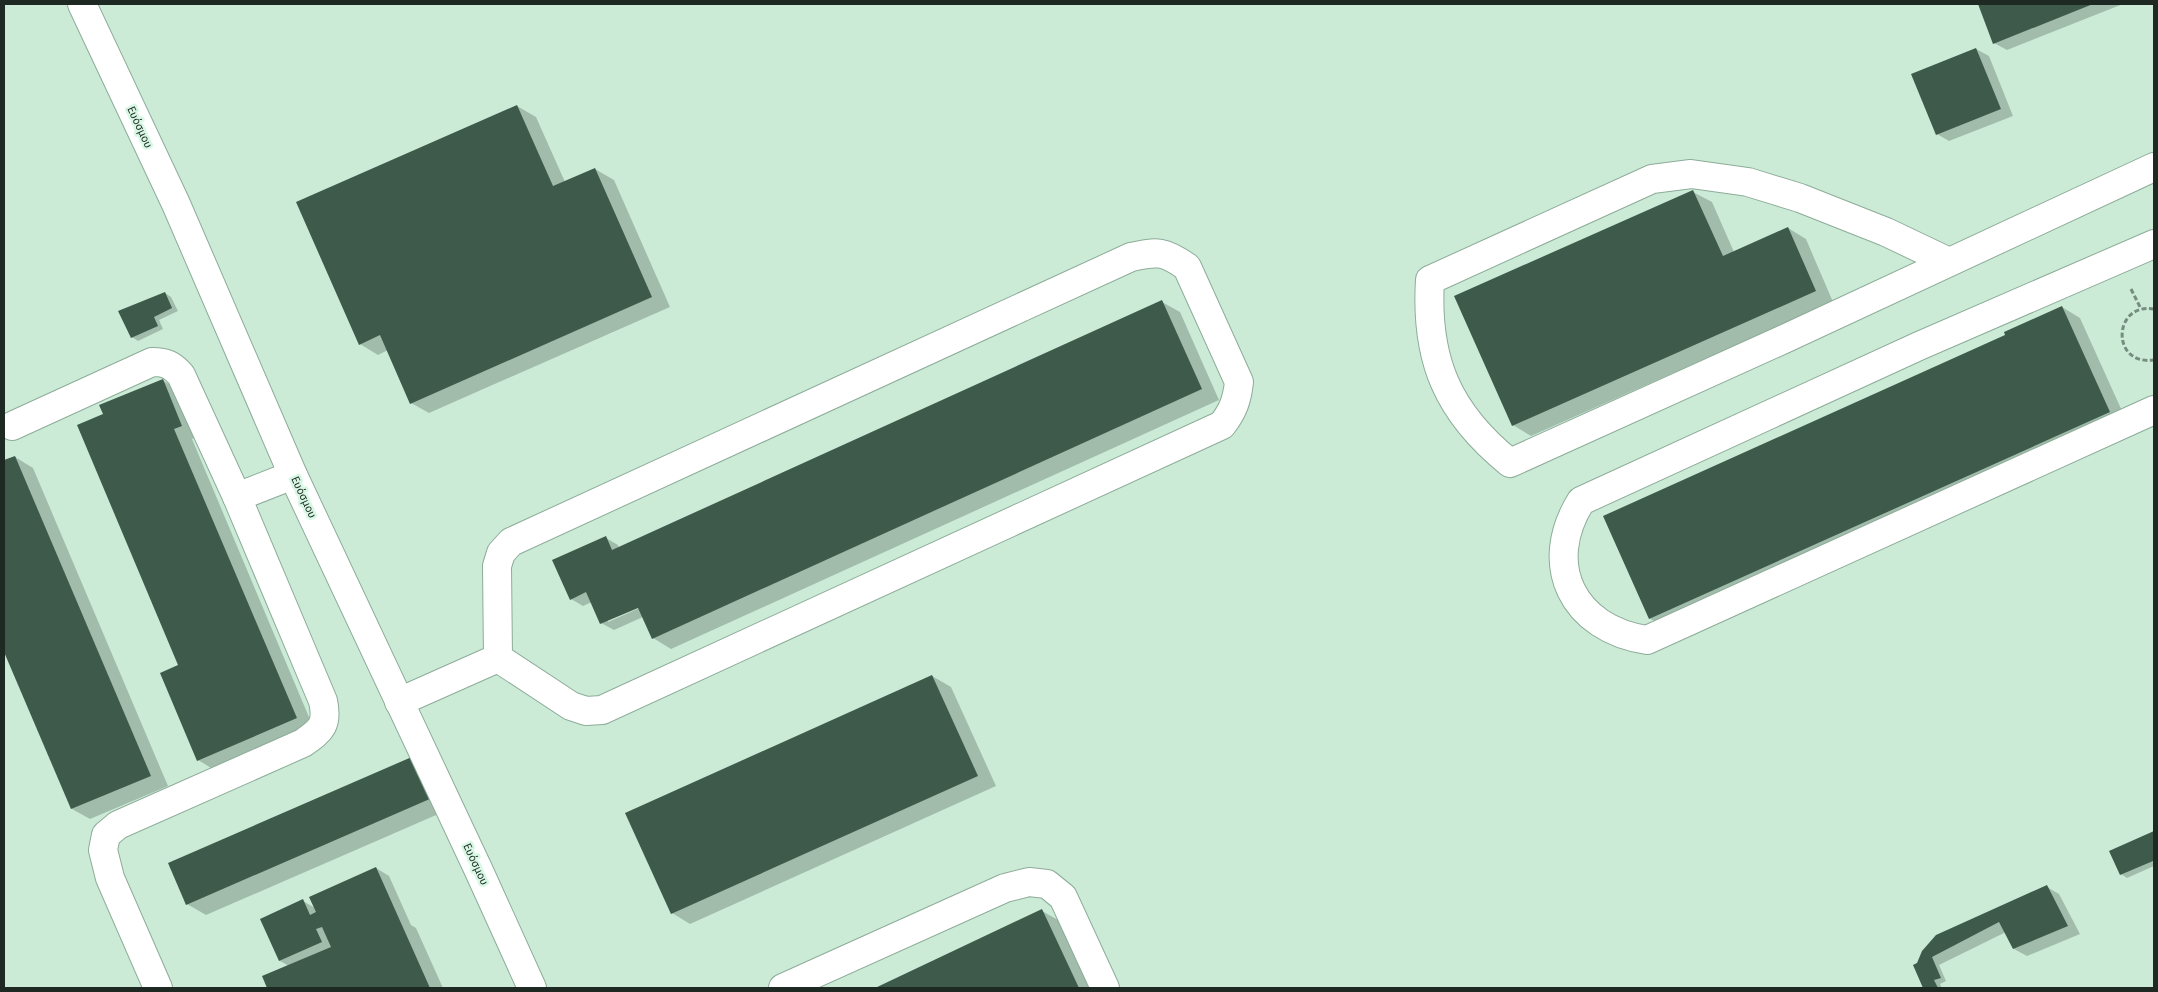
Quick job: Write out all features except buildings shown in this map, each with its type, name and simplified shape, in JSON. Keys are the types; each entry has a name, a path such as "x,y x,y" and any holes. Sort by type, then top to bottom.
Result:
{"main road":[{"name":"Ευόσμου","path":"82,4 176,204 293,475 532,988"},
{"path":"1949,262 1886,232 1808,201 1748,182 1691,174 1652,179 1430,280 1430,332 1444,382 1456,406 1490,446 1510,463 1949,262 2154,167"},
{"path":"2154,244 1919,346 1581,501 1571,516 1565,534 1563,552 1570,588 1580,604 1593,618 1609,630 1627,637 1647,640 2154,410"},
{"path":"1152,253 1170,255 1187,268 1239,382 1232,412 1222,425 602,710 586,711 571,706 498,658 497,566 501,553 511,542 1131,257 1152,253"},
{"path":"12,426 152,362 172,365 181,375 237,497 323,700 326,715 320,731 304,743 118,825 106,835 103,850 110,878 158,988"},
{"path":"237,497 293,475"},
{"path":"399,702 498,658"},
{"path":"783,988 1005,888 1029,882 1048,884 1063,897 1105,988"}],"path":[{"path":"2154,309 2140,309 2133,313 2127,318 2122,334 2123,343 2132,355 2145,361 2154,360"}]}
